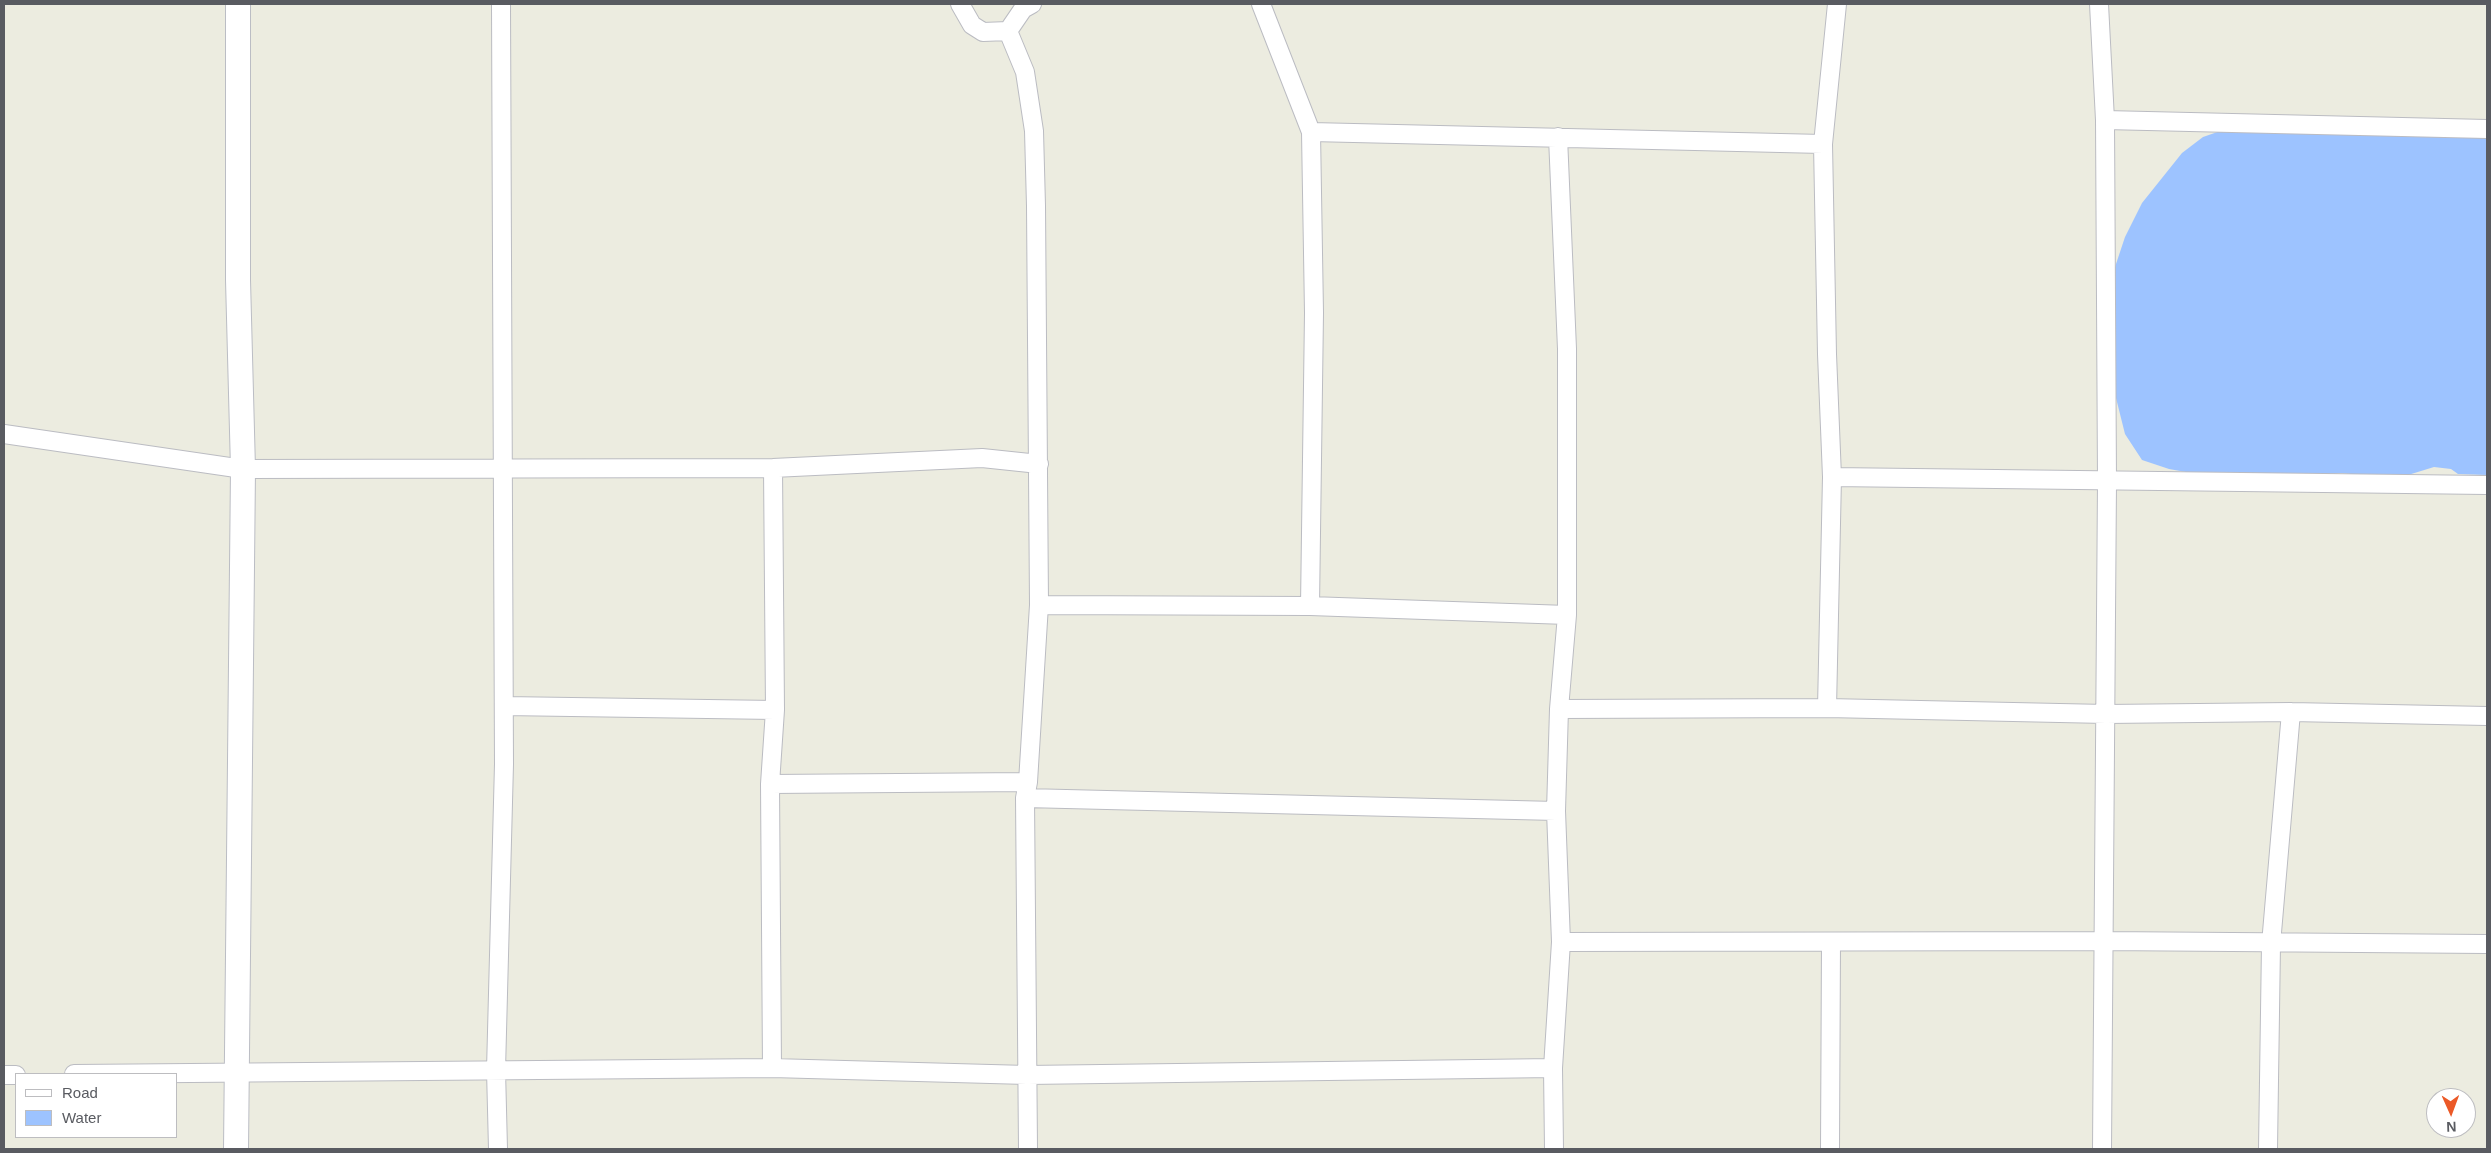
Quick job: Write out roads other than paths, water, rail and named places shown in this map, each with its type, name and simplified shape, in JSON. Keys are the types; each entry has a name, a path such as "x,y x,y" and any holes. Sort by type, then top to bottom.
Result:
{"street":[{"path":"236,1149 243,469 238,280 238,4"},
{"path":"498,1149 496,1070 504,706 501,4"},
{"path":"960,4 972,25 983,32 1008,31"},
{"path":"1008,31 1023,9 1032,4"},
{"path":"1261,4 1311,132 1314,313 1310,606"},
{"path":"1827,708 1832,477 1827,354 1823,144 1834,54 1837,4"},
{"path":"2099,4 2105,120 2106,482 2102,1149"},
{"path":"1008,31 1025,72 1034,131 1039,605 1027,790 1028,1149"},
{"path":"2105,120 2487,130"},
{"path":"1311,132 1823,144"},
{"path":"1554,1149 1553,1068 1561,942 1556,811 1558,709 1567,615 1567,349 1558,137"},
{"path":"4,434 243,469 772,468 982,458 1039,464"},
{"path":"772,468 775,710 770,784 772,1068"},
{"path":"1832,477 2106,482 2487,485"},
{"path":"1039,605 1310,606 1567,615"},
{"path":"504,706 775,710"},
{"path":"1558,709 1827,708 2106,714 2291,712 2487,716"},
{"path":"2268,1149 2271,944 2291,712"},
{"path":"770,784 1027,790 1556,811"},
{"path":"1561,942 2104,941 2271,944 2487,944"},
{"path":"1830,1149 1831,942"},
{"path":"155,1073 772,1068 1027,1075 1553,1068"}],"water":[{"path":"2229,128 2487,136 2487,475 2458,474 2451,469 2434,467 2408,475 2377,477 2342,473 2225,479 2169,469 2142,460 2125,434 2115,394 2110,305 2115,267 2125,237 2142,203 2182,153 2203,137"}]}
